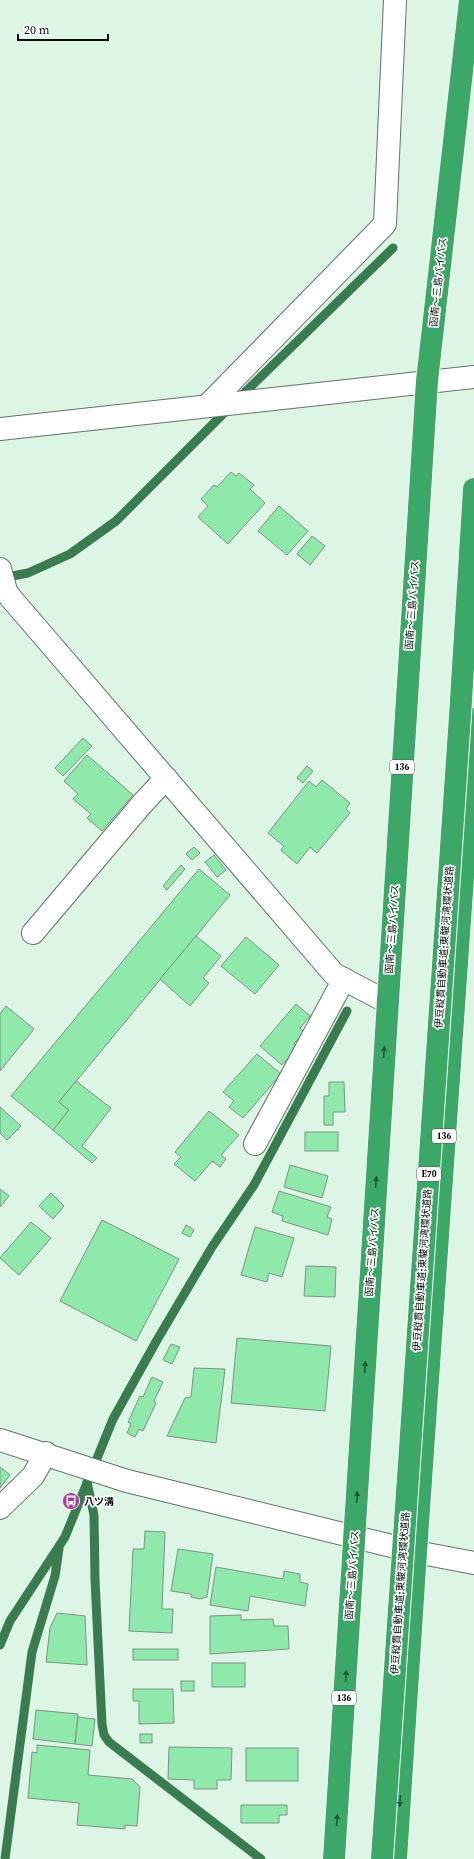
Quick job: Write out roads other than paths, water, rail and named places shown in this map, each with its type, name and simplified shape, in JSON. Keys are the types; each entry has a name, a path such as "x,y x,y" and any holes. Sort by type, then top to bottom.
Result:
{"highway":[{"name":"函南～三島バイパス","path":"334,1859 427,381 470,0"},
{"name":"伊豆縦貫自動車道;東駿河湾環状道路","path":"382,1859 459,740 474,489"},
{"name":"136","path":"396,1859 473,731"}],"street":[{"path":"207,406 385,224 395,0"},
{"path":"0,429 474,377"},
{"path":"0,569 6,591 334,974 387,1002"},
{"path":"33,933 142,804 166,778"},
{"path":"254,1144 344,979"},
{"path":"0,1440 46,1453 127,1481 416,1552 474,1563"},
{"path":"0,1508 33,1476 46,1453"}],"waterway":[{"path":"238,399 393,248"},
{"path":"2,578 28,573 70,554 116,521 229,408"},
{"path":"0,1645 10,1621 65,1537 113,1419 157,1340 212,1247 254,1185 347,1011"},
{"path":"87,1482 94,1515 95,1580 102,1724 104,1735 109,1742 261,1859"},
{"path":"5,1859 32,1652 55,1576 59,1549"}],"place":[{"name":"八ツ溝","path":"71,1501"}]}
